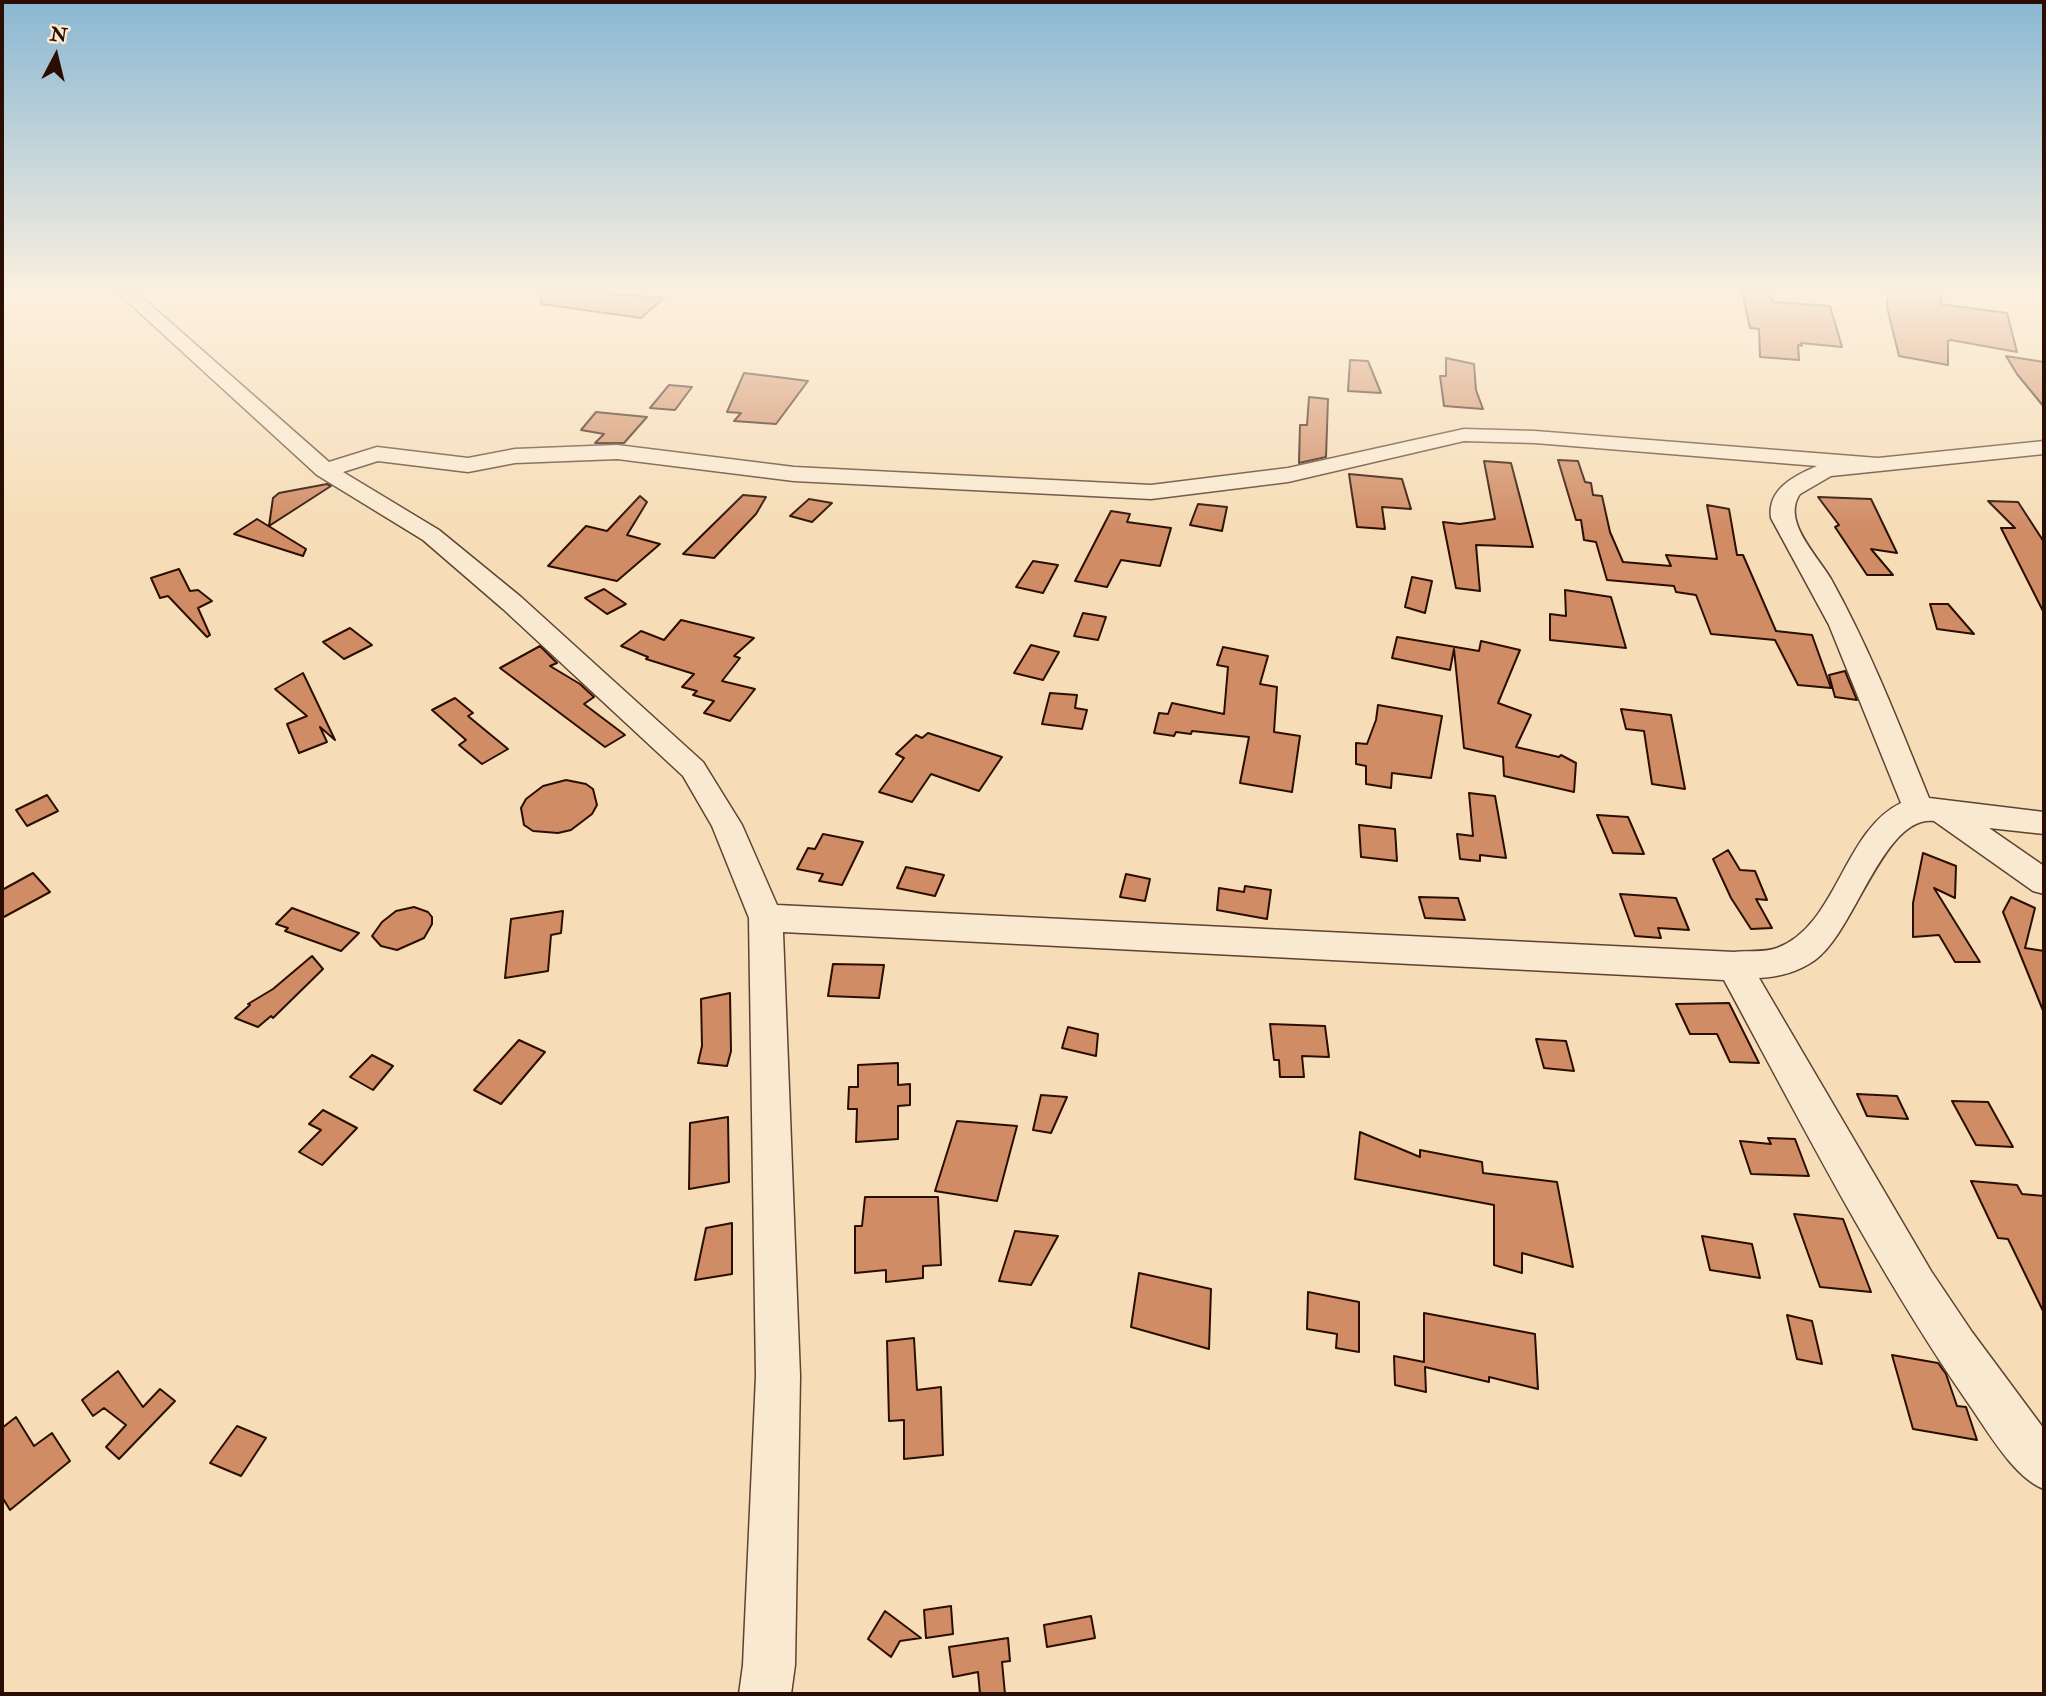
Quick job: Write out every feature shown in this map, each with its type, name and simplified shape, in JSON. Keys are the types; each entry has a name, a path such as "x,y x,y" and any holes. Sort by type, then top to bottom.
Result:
{"street":[{"path":"214,371 325,470 431,535 512,603 693,769 727,825 766,918 778,1376 769,1665 765,1694"},
{"path":"325,470 377,454 468,465 515,456 617,452 794,474 1152,492 1288,475 1464,435 1535,437 1883,465"},
{"path":"2044,447 1827,470 1800,481 1789,492 1782,510 1787,527 1831,597 1930,809 2044,882"},
{"path":"766,918 1734,966 1783,961 1814,942 1898,816 1930,809 2044,823"},
{"path":"1734,966 1902,1265 2003,1416 2044,1466"}],"building":[{"path":"1349,371 1372,371 1381,393 1348,391"},
{"path":"1446,371 1475,371 1476,390 1483,409 1444,406 1440,376 1446,376"},
{"path":"2015,371 2044,371 2044,407"},
{"path":"744,373 808,381 776,424 734,421 741,413 727,412"},
{"path":"669,385 692,387 675,410 650,408"},
{"path":"1309,397 1328,399 1326,457 1299,463 1300,425 1307,425"},
{"path":"596,412 647,417 624,443 595,443 604,434 581,430"},
{"path":"1558,460 1578,461 1585,482 1591,483 1593,495 1602,496 1610,532 1623,562 1671,566 1666,555 1717,559 1707,505 1729,509 1737,555 1743,555 1776,631 1812,635 1831,688 1798,685 1775,640 1711,634 1696,595 1676,592 1674,586 1607,580 1596,542 1584,540 1581,520 1576,520"},
{"path":"1484,461 1511,463 1533,547 1476,545 1480,591 1456,588 1443,522 1460,524 1495,519"},
{"path":"1349,474 1402,479 1411,509 1382,507 1385,529 1357,527"},
{"path":"327,484 331,486 269,526 273,498 279,493"},
{"path":"743,495 766,497 756,514 714,558 683,554"},
{"path":"640,496 647,502 627,535 660,544 617,581 548,566 586,526 607,531"},
{"path":"1818,497 1871,499 1897,553 1871,549 1893,575 1867,575 1835,527 1839,525"},
{"path":"809,499 832,503 812,522 790,516"},
{"path":"1988,501 2018,502 2044,542 2044,613 2001,528 2015,528"},
{"path":"1198,504 1227,507 1222,531 1190,525"},
{"path":"1111,511 1130,514 1127,522 1171,528 1160,566 1121,560 1107,587 1075,581"},
{"path":"257,519 306,549 303,556 234,534"},
{"path":"1033,561 1058,565 1043,593 1016,587"},
{"path":"179,569 190,591 198,590 212,601 198,608 210,635 207,637 168,596 160,598 151,578"},
{"path":"1412,577 1432,581 1425,613 1405,607"},
{"path":"604,589 626,604 607,614 585,598"},
{"path":"1565,590 1611,597 1626,648 1550,640 1550,614 1566,616"},
{"path":"1930,604 1948,604 1974,634 1937,629"},
{"path":"1083,613 1106,617 1098,640 1074,636"},
{"path":"681,620 754,638 734,656 740,658 722,681 755,689 730,721 704,713 714,701 693,695 697,691 682,687 694,674 646,659 648,657 621,646 641,631 664,640"},
{"path":"350,628 372,645 344,659 323,642"},
{"path":"1397,637 1479,651 1481,641 1520,650 1498,703 1531,715 1516,747 1559,757 1561,755 1576,763 1574,792 1504,776 1503,757 1464,748 1454,649 1450,670 1392,658"},
{"path":"1031,645 1059,652 1043,680 1014,673"},
{"path":"540,646 557,663 550,666 580,684 594,697 584,704 625,735 605,747 500,668"},
{"path":"1223,647 1268,656 1260,684 1277,687 1274,732 1300,736 1292,792 1240,783 1249,737 1192,731 1191,734 1176,732 1174,736 1154,733 1159,713 1168,714 1172,703 1224,714 1228,667 1217,665"},
{"path":"1845,671 1857,700 1835,697 1829,675"},
{"path":"303,673 335,740 320,727 327,742 299,753 287,724 307,716 275,689"},
{"path":"1050,693 1077,695 1075,708 1087,710 1082,729 1042,724"},
{"path":"455,698 473,713 468,716 508,749 482,764 459,745 466,740 432,710"},
{"path":"1378,705 1442,716 1431,778 1392,773 1391,788 1366,784 1366,766 1356,764 1356,743 1367,744 1376,720"},
{"path":"1621,709 1671,715 1685,789 1652,784 1644,731 1626,729"},
{"path":"928,733 1002,757 979,791 931,774 912,802 879,792 904,758 896,754 916,735 922,738"},
{"path":"566,780 586,784 593,789 597,805 592,814 571,830 558,833 533,831 524,825 521,808 526,799 543,786"},
{"path":"1469,793 1495,796 1506,858 1480,855 1480,861 1460,859 1457,834 1473,836"},
{"path":"47,795 58,811 27,826 16,810"},
{"path":"1597,815 1628,817 1644,854 1613,853"},
{"path":"1359,825 1395,829 1397,861 1361,857"},
{"path":"823,834 863,842 842,885 819,881 823,874 797,869 808,848 815,849"},
{"path":"1728,850 1740,870 1755,871 1767,900 1756,899 1772,928 1751,929 1731,898 1713,859"},
{"path":"1923,853 1956,866 1955,898 1934,888 1980,962 1955,962 1939,935 1913,937 1913,903"},
{"path":"906,867 944,875 935,896 897,888"},
{"path":"33,873 50,892 2,918 2,890"},
{"path":"1126,874 1150,879 1145,901 1120,897"},
{"path":"1245,886 1271,890 1267,919 1217,910 1219,888 1244,892"},
{"path":"1620,894 1676,898 1689,930 1658,928 1661,938 1635,936"},
{"path":"1419,897 1458,898 1465,920 1425,918"},
{"path":"2011,897 2035,908 2025,948 2044,951 2044,1013 2003,912"},
{"path":"414,907 428,912 432,917 432,924 424,938 397,950 381,946 372,936 382,922 396,911"},
{"path":"292,908 359,933 341,951 285,931 288,928 276,924"},
{"path":"563,911 561,933 551,935 548,971 505,978 511,919"},
{"path":"312,956 323,969 273,1018 271,1016 258,1027 235,1018 250,1005 248,1004 273,989"},
{"path":"833,964 884,965 879,998 828,996"},
{"path":"730,993 731,1051 727,1066 698,1063 702,1046 701,999"},
{"path":"1729,1003 1759,1063 1730,1062 1717,1034 1690,1034 1676,1004"},
{"path":"1270,1024 1325,1026 1329,1057 1302,1056 1304,1077 1280,1077 1279,1060 1274,1060"},
{"path":"1068,1027 1098,1034 1096,1056 1062,1048"},
{"path":"1536,1039 1566,1041 1574,1071 1544,1068"},
{"path":"519,1040 545,1052 501,1104 474,1090"},
{"path":"372,1055 393,1066 373,1090 350,1077"},
{"path":"898,1063 898,1085 910,1084 910,1105 898,1106 898,1139 856,1142 857,1109 848,1109 849,1087 858,1087 858,1065"},
{"path":"1857,1094 1897,1096 1908,1119 1867,1116"},
{"path":"1041,1095 1067,1097 1051,1133 1033,1130"},
{"path":"1952,1101 1988,1102 2013,1147 1976,1145"},
{"path":"323,1110 357,1128 322,1165 299,1152 321,1130 309,1124"},
{"path":"728,1117 729,1182 689,1189 690,1123"},
{"path":"957,1121 1017,1126 997,1201 935,1191"},
{"path":"1360,1132 1420,1157 1420,1150 1482,1162 1483,1173 1557,1182 1573,1267 1522,1253 1522,1273 1494,1265 1494,1205 1355,1179"},
{"path":"1768,1138 1795,1139 1809,1176 1751,1174 1740,1141 1771,1144"},
{"path":"1971,1181 2017,1185 2022,1194 2044,1196 2044,1313 2008,1239 1998,1238"},
{"path":"865,1197 938,1197 941,1265 923,1266 923,1278 886,1282 886,1270 855,1273 855,1226 862,1226"},
{"path":"1794,1214 1843,1219 1871,1292 1820,1287"},
{"path":"732,1223 732,1274 695,1280 706,1228"},
{"path":"1015,1231 1058,1236 1031,1285 999,1281"},
{"path":"1702,1236 1752,1244 1760,1278 1710,1270"},
{"path":"1139,1273 1211,1289 1209,1349 1131,1327"},
{"path":"1308,1292 1359,1302 1359,1352 1336,1348 1337,1334 1307,1329"},
{"path":"1424,1313 1535,1334 1538,1389 1489,1377 1489,1382 1425,1367 1426,1392 1395,1385 1394,1356 1424,1362"},
{"path":"1787,1315 1812,1321 1822,1364 1797,1359"},
{"path":"914,1338 917,1390 941,1387 943,1455 904,1459 904,1420 889,1421 887,1341"},
{"path":"1892,1355 1938,1363 1946,1374 1957,1406 1966,1407 1977,1440 1913,1429"},
{"path":"118,1371 143,1407 160,1389 175,1401 119,1459 106,1447 126,1425 104,1408 93,1416 82,1400"},
{"path":"16,1417 34,1446 52,1433 70,1461 10,1510 2,1497 2,1428"},
{"path":"237,1426 266,1438 241,1476 210,1463"},
{"path":"951,1606 953,1634 926,1638 924,1610"},
{"path":"885,1611 921,1638 900,1641 891,1657 868,1639"},
{"path":"1091,1616 1095,1638 1047,1647 1044,1625"},
{"path":"1008,1638 1010,1661 1002,1662 1005,1694 980,1694 978,1672 953,1677 949,1647"}]}
